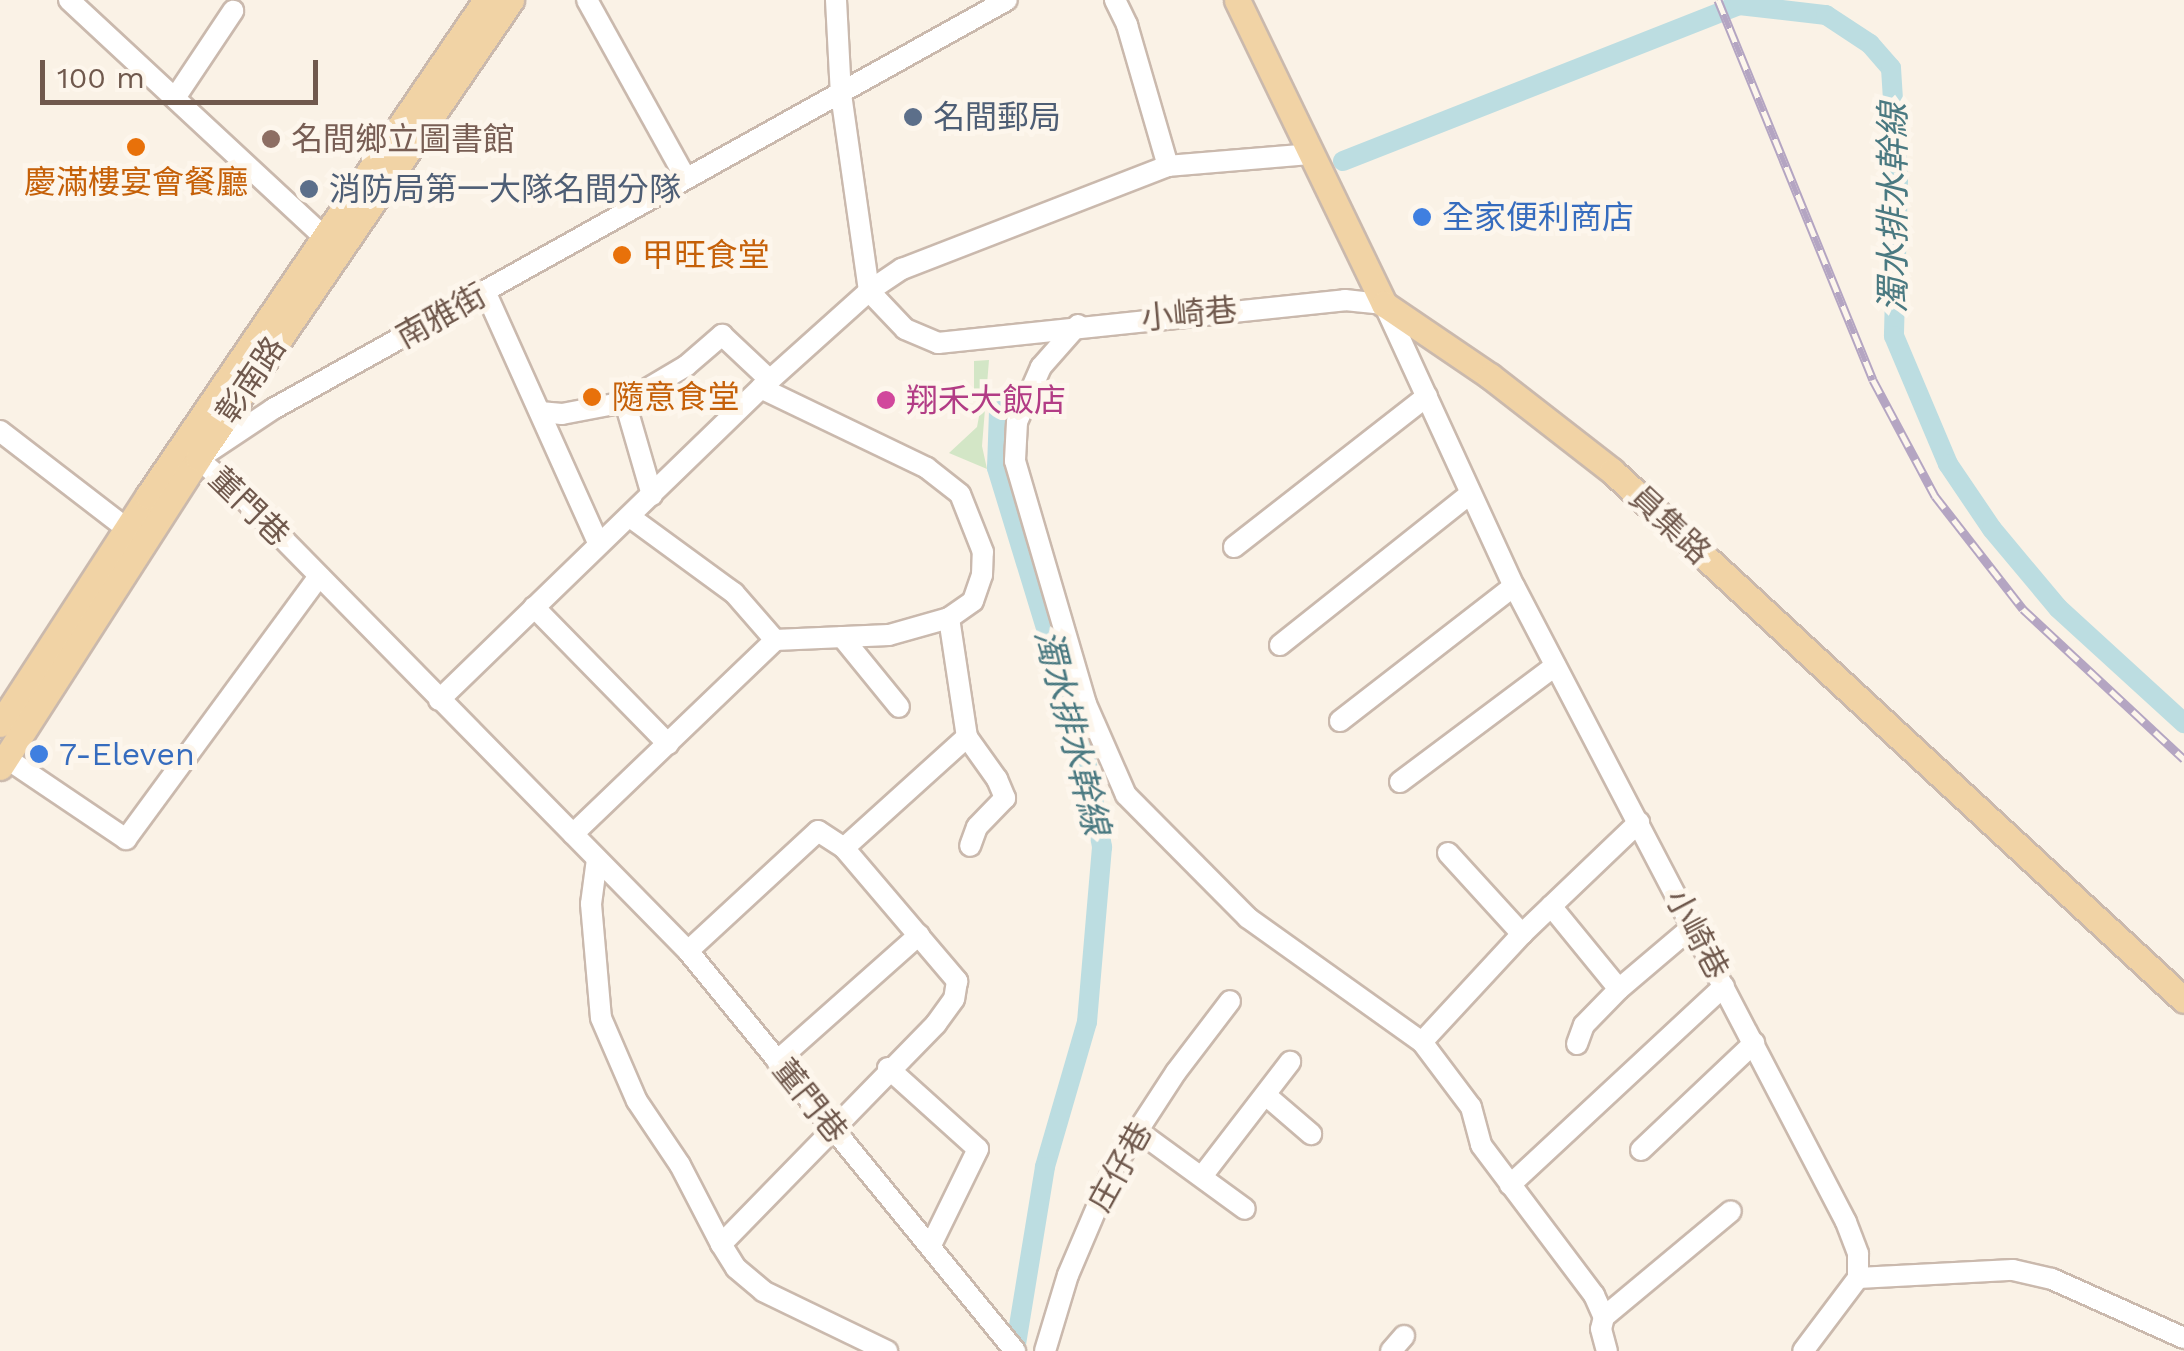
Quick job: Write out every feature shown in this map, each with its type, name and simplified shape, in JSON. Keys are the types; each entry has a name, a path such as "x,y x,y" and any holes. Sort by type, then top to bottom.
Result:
{"main road":[{"name":"彰南路","path":"0,724 136,535 324,237 486,0"},
{"name":"彰南路","path":"190,452 511,0"},
{"name":"員集路","path":"1237,0 1384,304 1490,376 1612,471 2184,1000"},
{"name":"彰南路","path":"3,763 136,535"}],"street":[{"path":"69,0 324,237"},
{"path":"587,0 685,177"},
{"path":"836,0 841,94 868,291 905,329 938,343 1078,324"},
{"name":"南雅街","path":"190,452 1007,0"},
{"path":"1115,0 1127,25 1168,166"},
{"path":"175,98 233,11"},
{"path":"439,700 766,384 868,291 902,269 1168,166 1311,154"},
{"path":"485,291 599,545"},
{"name":"小崎巷","path":"1078,324 1345,300 1384,304 1514,586 1846,1222 1858,1254 1858,1278"},
{"path":"1078,324 1041,367 1017,422 1015,462 1086,704 1126,796 1248,918 1422,1042 1471,1107 1482,1145 1594,1296 1604,1317"},
{"path":"540,412 562,414 625,402 686,366 722,335 766,384 926,468 960,494 983,552 982,575 973,601 950,618 889,635 775,640 572,834"},
{"path":"1234,548 1427,396"},
{"path":"625,402 652,495"},
{"path":"0,432 136,535"},
{"name":"董門巷","path":"190,452 319,576 688,951 1014,1351"},
{"path":"1280,646 1470,494"},
{"path":"630,518 734,593 775,640"},
{"path":"3,763 126,839 319,576"},
{"path":"1340,720 1514,586"},
{"path":"534,607 668,744"},
{"path":"950,618 967,738 998,779 1005,798 977,827 970,846"},
{"path":"842,638 899,707"},
{"path":"1400,782 1555,666"},
{"path":"844,848 967,738"},
{"path":"1422,1042 1522,934 1639,822"},
{"path":"688,951 818,832 844,848 957,981 954,998 936,1024 888,1068 721,1244"},
{"path":"1448,854 1522,934"},
{"path":"596,859 591,904 601,1018 637,1101 680,1166 721,1244 736,1268 762,1291 887,1351"},
{"path":"1551,906 1619,989"},
{"path":"1577,1044 1584,1025 1619,989 1692,927"},
{"path":"777,1061 918,935"},
{"path":"1510,1184 1724,986"},
{"name":"庄仔巷","path":"1045,1351 1091,1216 1114,1167 1176,1072 1230,1001"},
{"path":"1640,1150 1754,1042"},
{"path":"1202,1175 1268,1097 1290,1062"},
{"path":"888,1068 978,1149 931,1246"},
{"path":"1268,1097 1310,1134"},
{"path":"1138,1131 1245,1208"},
{"path":"1607,1351 1601,1329 1604,1317 1731,1211"},
{"path":"1803,1351 1858,1278 2013,1270 2052,1278 2184,1338"},
{"path":"990,1351 998,1330"}],"green space":[{"path":"989,360 982,446 987,469 949,453 977,427 981,406 974,394 974,361"}],"waterway":[{"name":"濁水排水幹線","path":"1343,161 1739,5 1826,15 1870,44 1891,68 1898,180 1894,336 1948,464 1992,529 2058,608 2184,723"},
{"name":"濁水排水幹線","path":"999,411 997,468 1085,755 1102,847 1087,1022 1045,1167 1015,1351"}],"railway":[{"path":"1718,0 1873,380 1935,496 2023,609 2184,759"}],"place":[{"name":"名間郵局","path":"913,117"},
{"name":"名間鄉立圖書館","path":"271,139"},
{"name":"慶滿樓宴會餐廳","path":"136,147"},
{"name":"消防局第一大隊名間分隊","path":"309,189"},
{"name":"全家便利商店","path":"1422,217"},
{"name":"甲旺食堂","path":"622,255"},
{"name":"隨意食堂","path":"592,397"},
{"name":"翔禾大飯店","path":"886,400"},
{"name":"7-Eleven","path":"39,754"}]}
